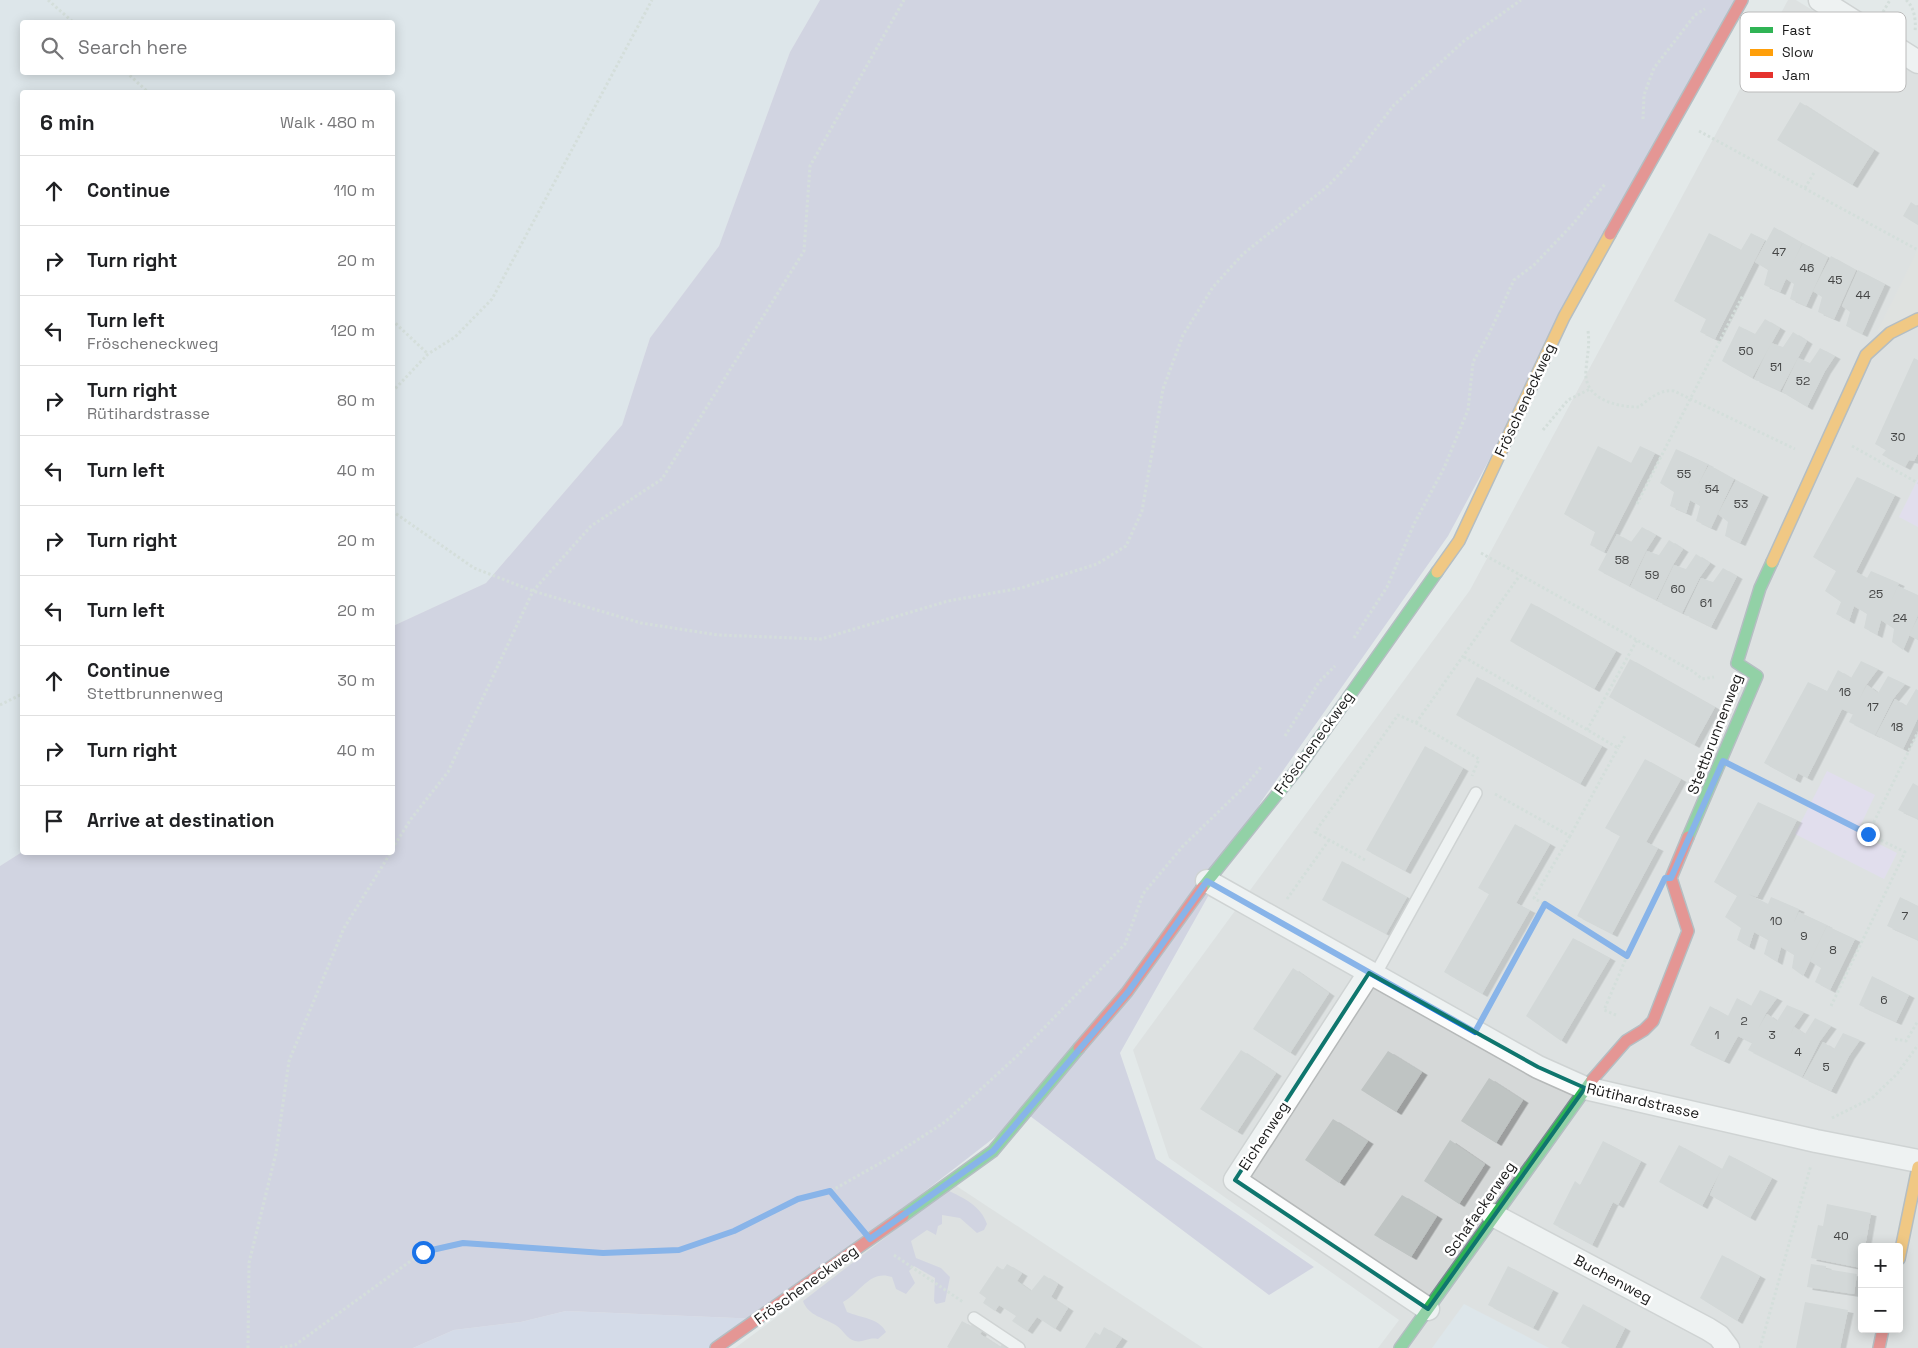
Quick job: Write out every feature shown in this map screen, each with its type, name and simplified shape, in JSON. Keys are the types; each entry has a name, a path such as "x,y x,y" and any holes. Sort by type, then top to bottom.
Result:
{"street":[{"name":"Fröscheneckweg","path":"716,1348 760,1319 993,1151 1128,992 1207,881 1299,767 1459,541 1573,302 1742,0"},
{"path":"1820,0 1840,12"},
{"path":"1906,54 1918,62"},
{"name":"Stettbrunnenweg","path":"1671,878 1723,761 1757,676 1737,663 1760,588 1866,355 1890,333 1918,319"},
{"path":"1584,1088 1626,1041 1653,1022 1688,931 1671,878"},
{"name":"Rütihardstrasse","path":"1207,881 1538,1067 1584,1088 1816,1141 1918,1161"},
{"name":"Eichenweg","path":"1372,974 1235,1180 1428,1309"},
{"name":"Schafackerweg","path":"1400,1348 1584,1088"},
{"path":"1902,1243 1918,1167"},
{"name":"Buchenweg","path":"1493,1215 1708,1329 1719,1336 1728,1348"},
{"path":"1879,1348 1882,1333"}],"lane":[{"path":"1372,974 1476,793"},
{"path":"974,1318 1019,1348"}],"path":[{"path":"48,0 71,20"},
{"path":"395,389 428,354 456,337 492,299 652,0"},
{"path":"395,846 411,819 448,772 533,591 591,526 662,479 804,251 810,166 904,0"},
{"path":"395,514 474,568 533,591 641,623 718,635 821,639 948,601 1021,588 1097,564 1126,546 1142,511 1162,389 1183,335 1213,287 1243,254 1328,186 1348,166 1394,104 1464,42 1521,0"},
{"path":"1643,123 1644,95 1654,68 1695,15 1711,5"},
{"path":"129,75 146,90"},
{"path":"1676,118 1918,250"},
{"path":"1805,188 1815,171"},
{"path":"1353,641 1387,587 1414,524 1444,468 1468,410 1473,362 1489,334 1514,280 1534,265 1567,231 1609,179"},
{"path":"1637,504 1743,295"},
{"path":"1573,302 1588,330 1590,342 1585,371 1590,390 1594,394 1621,407 1639,407 1652,396 1667,390 1692,398 1818,461"},
{"path":"395,323 428,354"},
{"path":"1543,430 1568,400 1590,390"},
{"path":"1830,434 1918,483"},
{"path":"1459,541 1694,672 1702,679 1724,676 1737,663"},
{"path":"1416,723 1520,575"},
{"path":"1587,730 1637,640"},
{"path":"1464,657 1618,748"},
{"path":"1283,738 1319,682 1338,662"},
{"path":"0,705 20,695"},
{"path":"1365,860 1316,832 1398,716 1416,723 1479,759 1467,787 1476,793 1486,789 1570,836"},
{"path":"1868,834 1918,732"},
{"path":"1626,734 1534,898 1627,956"},
{"path":"280,1348 295,1345 423,1252 463,1243 603,1253 679,1250 734,1231 798,1199 830,1191 891,1157 945,1122 1017,1056 1125,944 1143,894 1183,846 1246,785 1267,759"},
{"path":"1723,761 1906,852 1830,1006"},
{"path":"1273,918 1329,840"},
{"path":"248,1348 249,1262 276,1153 289,1061 344,928 390,855"},
{"path":"1616,1015 1604,1010 1627,956 1665,878 1671,878"},
{"path":"1475,1032 1545,904"},
{"path":"1895,1039 1906,1041 1918,1022"},
{"path":"1760,1348 1804,1192 1820,1125 1872,1098 1897,1074 1918,1045"},
{"path":"830,1191 870,1239 976,1311 974,1318"}],"highlighted area":[{"path":"1369,973 1538,1067 1585,1088 1428,1309 1235,1180"}],"shaded area":[{"path":"0,0 820,0 790,52 719,246 650,338 622,425 486,583 395,625 395,90 20,90 20,853 0,866"},
{"path":"820,0 1738,0 1448,536 1261,802 1120,1053 1156,1159 1314,1267 1269,1295 1026,1113 760,1319 566,1311 521,1322 454,1330 413,1348 0,1348 0,866 20,853 20,855 395,855 395,625 486,583 622,425 650,338 719,246 790,52"},
{"path":"1788,0 1796,0 1816,12 1782,12"},
{"path":"1906,68 1918,75 1918,1348 1378,1348 1399,1320 1169,1158 1133,1050 1470,590 1740,89 1740,92 1906,92"},
{"path":"1918,249 1918,327 1877,332"},
{"path":"1918,479 1918,527 1899,517"},
{"path":"1827,771 1875,795 1857,833 1897,853 1884,879 1795,834"},
{"path":"955,1185 1203,1348 735,1348"},
{"path":"947,1190 976,1207 987,1224 984,1230 977,1233 960,1218 942,1215 942,1224 938,1226 936,1235 927,1230 911,1241 916,1258 941,1268 950,1277 945,1302 936,1304 934,1301 935,1278 914,1266 909,1271 915,1283 906,1294 896,1289 892,1277 884,1275 871,1279 843,1302 847,1312 874,1321 883,1327 886,1332 878,1339 852,1340 837,1326 817,1316 805,1306 803,1301"},
{"path":"1464,1304 1549,1348 1432,1348"},
{"path":"566,1311 760,1319 716,1348 413,1348 454,1330 521,1322"}],"building":[{"path":"1800,102 1874,150 1852,185 1777,140"},
{"path":"1911,202 1918,207 1918,225 1903,216"},
{"path":"1774,227 1802,243 1780,292 1764,285 1768,270 1755,262"},
{"path":"1709,233 1741,250 1751,233 1765,240 1715,339 1700,332 1706,319 1674,301"},
{"path":"1803,243 1828,257 1806,306 1790,299 1794,284 1785,278"},
{"path":"1831,256 1856,270 1834,319 1818,312 1822,297 1813,291"},
{"path":"1858,270 1885,284 1862,334 1846,326 1850,312 1842,306"},
{"path":"1765,319 1780,328 1752,378 1722,361 1739,326 1755,334"},
{"path":"1793,332 1807,341 1780,391 1754,379 1771,343 1783,347"},
{"path":"1820,348 1835,356 1825,371 1807,407 1782,392 1798,358 1810,363"},
{"path":"1914,358 1918,360 1918,453 1914,461 1909,460 1905,467 1882,455 1886,450 1875,444"},
{"path":"1598,446 1631,463 1640,446 1655,453 1604,552 1590,545 1595,532 1564,514"},
{"path":"1676,449 1708,464 1698,485 1709,465 1734,479 1711,528 1696,521 1700,506 1690,500 1686,513 1670,506 1674,492 1660,483"},
{"path":"1857,477 1895,495 1856,572 1867,578 1871,571 1899,583 1889,606 1898,586 1918,595 1918,615 1903,650 1892,642 1894,629 1881,620 1877,635 1864,628 1867,614 1854,606 1849,621 1836,614 1841,602 1825,591 1836,571 1813,557"},
{"path":"1736,480 1763,494 1740,543 1725,536 1728,522 1718,514"},
{"path":"1642,527 1656,535 1629,586 1598,570 1617,534 1631,542"},
{"path":"1669,540 1683,549 1656,600 1630,587 1647,551 1659,555"},
{"path":"1696,554 1710,563 1700,577 1682,613 1657,601 1674,565 1686,569"},
{"path":"1723,568 1737,576 1711,627 1684,614 1701,578 1713,582"},
{"path":"1531,603 1616,651 1594,689 1510,641"},
{"path":"1918,618 1918,640 1909,635"},
{"path":"1630,659 1715,707 1694,745 1609,697"},
{"path":"1861,661 1878,669 1866,685 1859,700 1867,685 1878,693 1888,676 1905,684 1893,699 1875,735 1849,722 1853,714 1842,709 1807,778 1798,773 1795,780 1764,763 1808,682 1827,691 1838,670 1851,678"},
{"path":"1477,677 1602,746 1580,784 1456,715"},
{"path":"1916,689 1918,690 1918,718 1903,749 1876,735 1895,699 1906,706"},
{"path":"1425,746 1463,768 1405,871 1366,850"},
{"path":"1645,759 1681,779 1646,842 1658,848 1612,934 1577,916 1620,836 1605,828"},
{"path":"1913,783 1918,786 1918,819 1898,810"},
{"path":"1758,802 1797,820 1757,897 1748,894 1768,904 1771,897 1799,909 1794,922 1799,912 1827,925 1803,976 1792,968 1794,955 1781,947 1777,962 1764,954 1768,940 1754,932 1749,947 1737,940 1741,928 1725,917 1737,896 1714,882"},
{"path":"1515,824 1550,844 1516,903 1530,910 1482,994 1444,972 1489,894 1478,888"},
{"path":"1342,861 1407,897 1386,934 1322,900"},
{"path":"1900,897 1918,906 1918,940 1887,926"},
{"path":"1827,926 1855,939 1830,990 1815,982 1821,968 1810,961"},
{"path":"1573,938 1610,958 1561,1041 1526,1016"},
{"path":"1293,968 1329,993 1290,1053 1253,1029"},
{"path":"1872,976 1909,995 1896,1022 1859,1005"},
{"path":"1760,990 1777,998 1766,1013 1758,1029 1767,1014 1777,1021 1787,1005 1804,1012 1793,1028 1791,1034 1794,1027 1805,1034 1815,1018 1831,1026 1820,1041 1802,1077 1748,1050 1752,1043 1738,1036 1724,1061 1690,1045 1710,1006 1728,1016 1737,998 1751,1006"},
{"path":"1843,1033 1860,1040 1849,1056 1831,1091 1803,1078 1823,1042 1834,1049"},
{"path":"1241,1050 1276,1073 1237,1132 1200,1109"},
{"path":"1388,1051 1422,1072 1396,1112 1361,1090"},
{"path":"1489,1078 1523,1100 1496,1143 1461,1121"},
{"path":"1333,1119 1368,1141 1339,1183 1305,1160"},
{"path":"1450,1140 1485,1164 1459,1204 1424,1181"},
{"path":"1603,1141 1641,1161 1618,1205 1613,1202 1592,1245 1553,1224 1575,1181 1580,1185"},
{"path":"1679,1145 1722,1169 1729,1155 1772,1178 1750,1218 1710,1195 1720,1172 1702,1206 1659,1182"},
{"path":"1402,1195 1437,1216 1411,1257 1374,1235"},
{"path":"1827,1204 1871,1213 1866,1243 1858,1243 1858,1267 1811,1258 1818,1225 1823,1226"},
{"path":"1722,1255 1760,1276 1737,1321 1700,1298"},
{"path":"1007,1264 1022,1273 1017,1281 1031,1291 1044,1275 1058,1284 1051,1297 1068,1308 1055,1329 1037,1317 1027,1331 1012,1321 1016,1316 999,1305 995,1311 983,1303 986,1298 979,1293 997,1266 1003,1270"},
{"path":"1811,1264 1826,1266 1826,1269 1857,1274 1854,1294 1807,1287"},
{"path":"1508,1266 1553,1290 1533,1328 1488,1305"},
{"path":"1805,1302 1848,1310 1840,1348 1796,1348"},
{"path":"1583,1304 1625,1328 1615,1348 1571,1348 1561,1343"},
{"path":"962,1321 971,1326 973,1322 984,1328 980,1334 1000,1347 1004,1342 1012,1348 947,1347"},
{"path":"1104,1327 1122,1338 1115,1348 1085,1348 1095,1332 1100,1335"}],"traffic: fast":[{"path":"1688,837 1757,676 1737,663 1760,588 1772,562"},
{"path":"1202,888 1299,767 1437,572"},
{"path":"903,1216 993,1151 1079,1048"},
{"path":"1400,1348 1592,1080"}],"traffic: slow":[{"path":"1437,572 1459,541 1564,317 1610,234"},
{"path":"1772,562 1866,355 1890,333 1918,319"},
{"path":"1902,1243 1918,1167"}],"traffic: jam":[{"path":"1610,234 1742,0"},
{"path":"1592,1080 1626,1041 1644,1030 1653,1021 1688,931 1671,878 1688,837"},
{"path":"1079,1048 1127,992 1202,888"},
{"path":"716,1348 903,1216"},
{"path":"1879,1348 1882,1333"}],"route":[{"path":"423,1252 463,1243 603,1253 679,1250 734,1231 798,1199 830,1191 870,1239 993,1151 1128,992 1207,881 1475,1032 1545,904 1627,956 1665,878 1671,878 1723,761 1868,834"}]}
